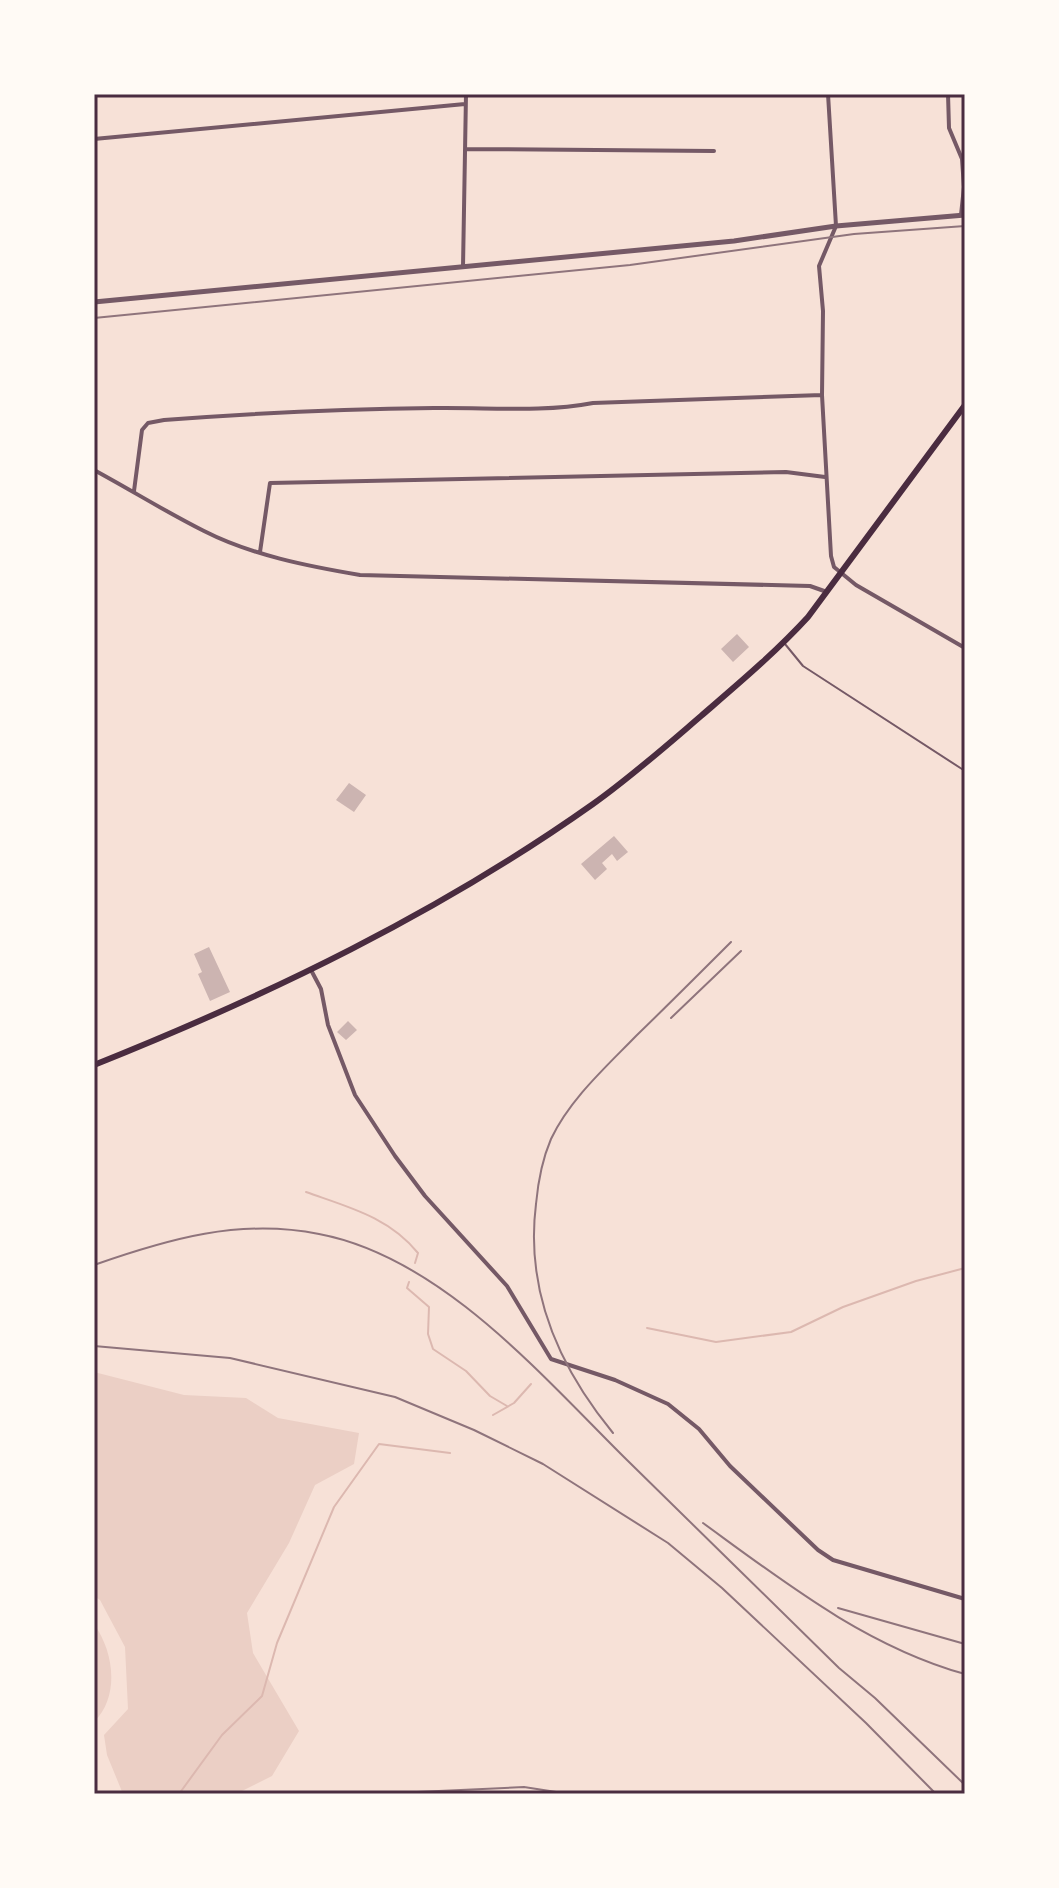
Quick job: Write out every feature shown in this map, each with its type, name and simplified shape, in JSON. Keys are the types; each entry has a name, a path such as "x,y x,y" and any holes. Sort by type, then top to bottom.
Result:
{"main road":[{"path":"94,1065 211,1018 311,970 476,881 594,804 642,768 785,643 827,592 965,405"}],"street":[{"path":"463,267 466,94"},
{"path":"828,94 836,226 819,266 823,311 825,477 831,556 840,574 965,648"},
{"path":"94,302 734,241 836,226 963,215 962,159 949,128 948,94"},
{"path":"94,139 465,104"},
{"path":"465,149 714,151"},
{"path":"134,491 142,430 148,423 164,420 280,411 531,407 559,410 593,403 822,395"},
{"path":"94,470 206,532 317,568 360,575 810,586 827,592"},
{"path":"260,552 270,483 786,472 825,477"},
{"path":"311,970 321,989 328,1025 355,1095 425,1196 507,1286 551,1359 615,1380 668,1404 699,1429 732,1468 818,1550 847,1566 965,1599"}],"lane":[{"path":"785,643 803,666 965,771"}],"shaded area":[{"path":"94,1372 184,1395 246,1398 278,1418 359,1433 354,1464 315,1485 289,1543 247,1613 253,1653 299,1731 272,1776 236,1794 123,1794 107,1755 104,1735 128,1709 125,1647 100,1600 94,1596"},
{"path":"94,1624 110,1660 111,1687 108,1700 94,1722"}],"building":[{"path":"737,634 749,647 733,662 721,649"},
{"path":"349,783 366,795 354,812 336,800"},
{"path":"614,836 628,852 617,861 612,854 602,863 607,869 595,880 581,864"},
{"path":"209,947 230,992 210,1001 198,974 202,972 194,954"},
{"path":"348,1021 357,1030 346,1040 337,1032"}],"waterway":[{"path":"306,1192 352,1208 394,1230 418,1253 415,1263"},
{"path":"647,1328 716,1342 791,1332 843,1307 916,1281 965,1268"},
{"path":"409,1282 407,1288 429,1307 428,1334 433,1349 466,1371 490,1396 507,1406"},
{"path":"493,1415 514,1403 531,1384"},
{"path":"179,1794 222,1735 262,1696 277,1643 334,1507 379,1444 450,1453"}],"tram line":[{"path":"94,318 630,265 854,234 965,226"}],"railway":[{"path":"613,1433 576,1381 550,1326 541,1297 534,1236 543,1163 551,1139 578,1097 731,942"},
{"path":"671,1018 741,951"},
{"path":"94,1265 177,1240 261,1228 319,1234 364,1247 407,1267 448,1293 524,1358 839,1668 875,1698 965,1785"},
{"path":"94,1346 230,1358 395,1397 474,1430 543,1464 668,1543 722,1588 866,1723 936,1794"},
{"path":"703,1523 796,1590 860,1630 929,1662 965,1674"},
{"path":"838,1608 965,1644"},
{"path":"373,1794 524,1787 569,1794"}]}
